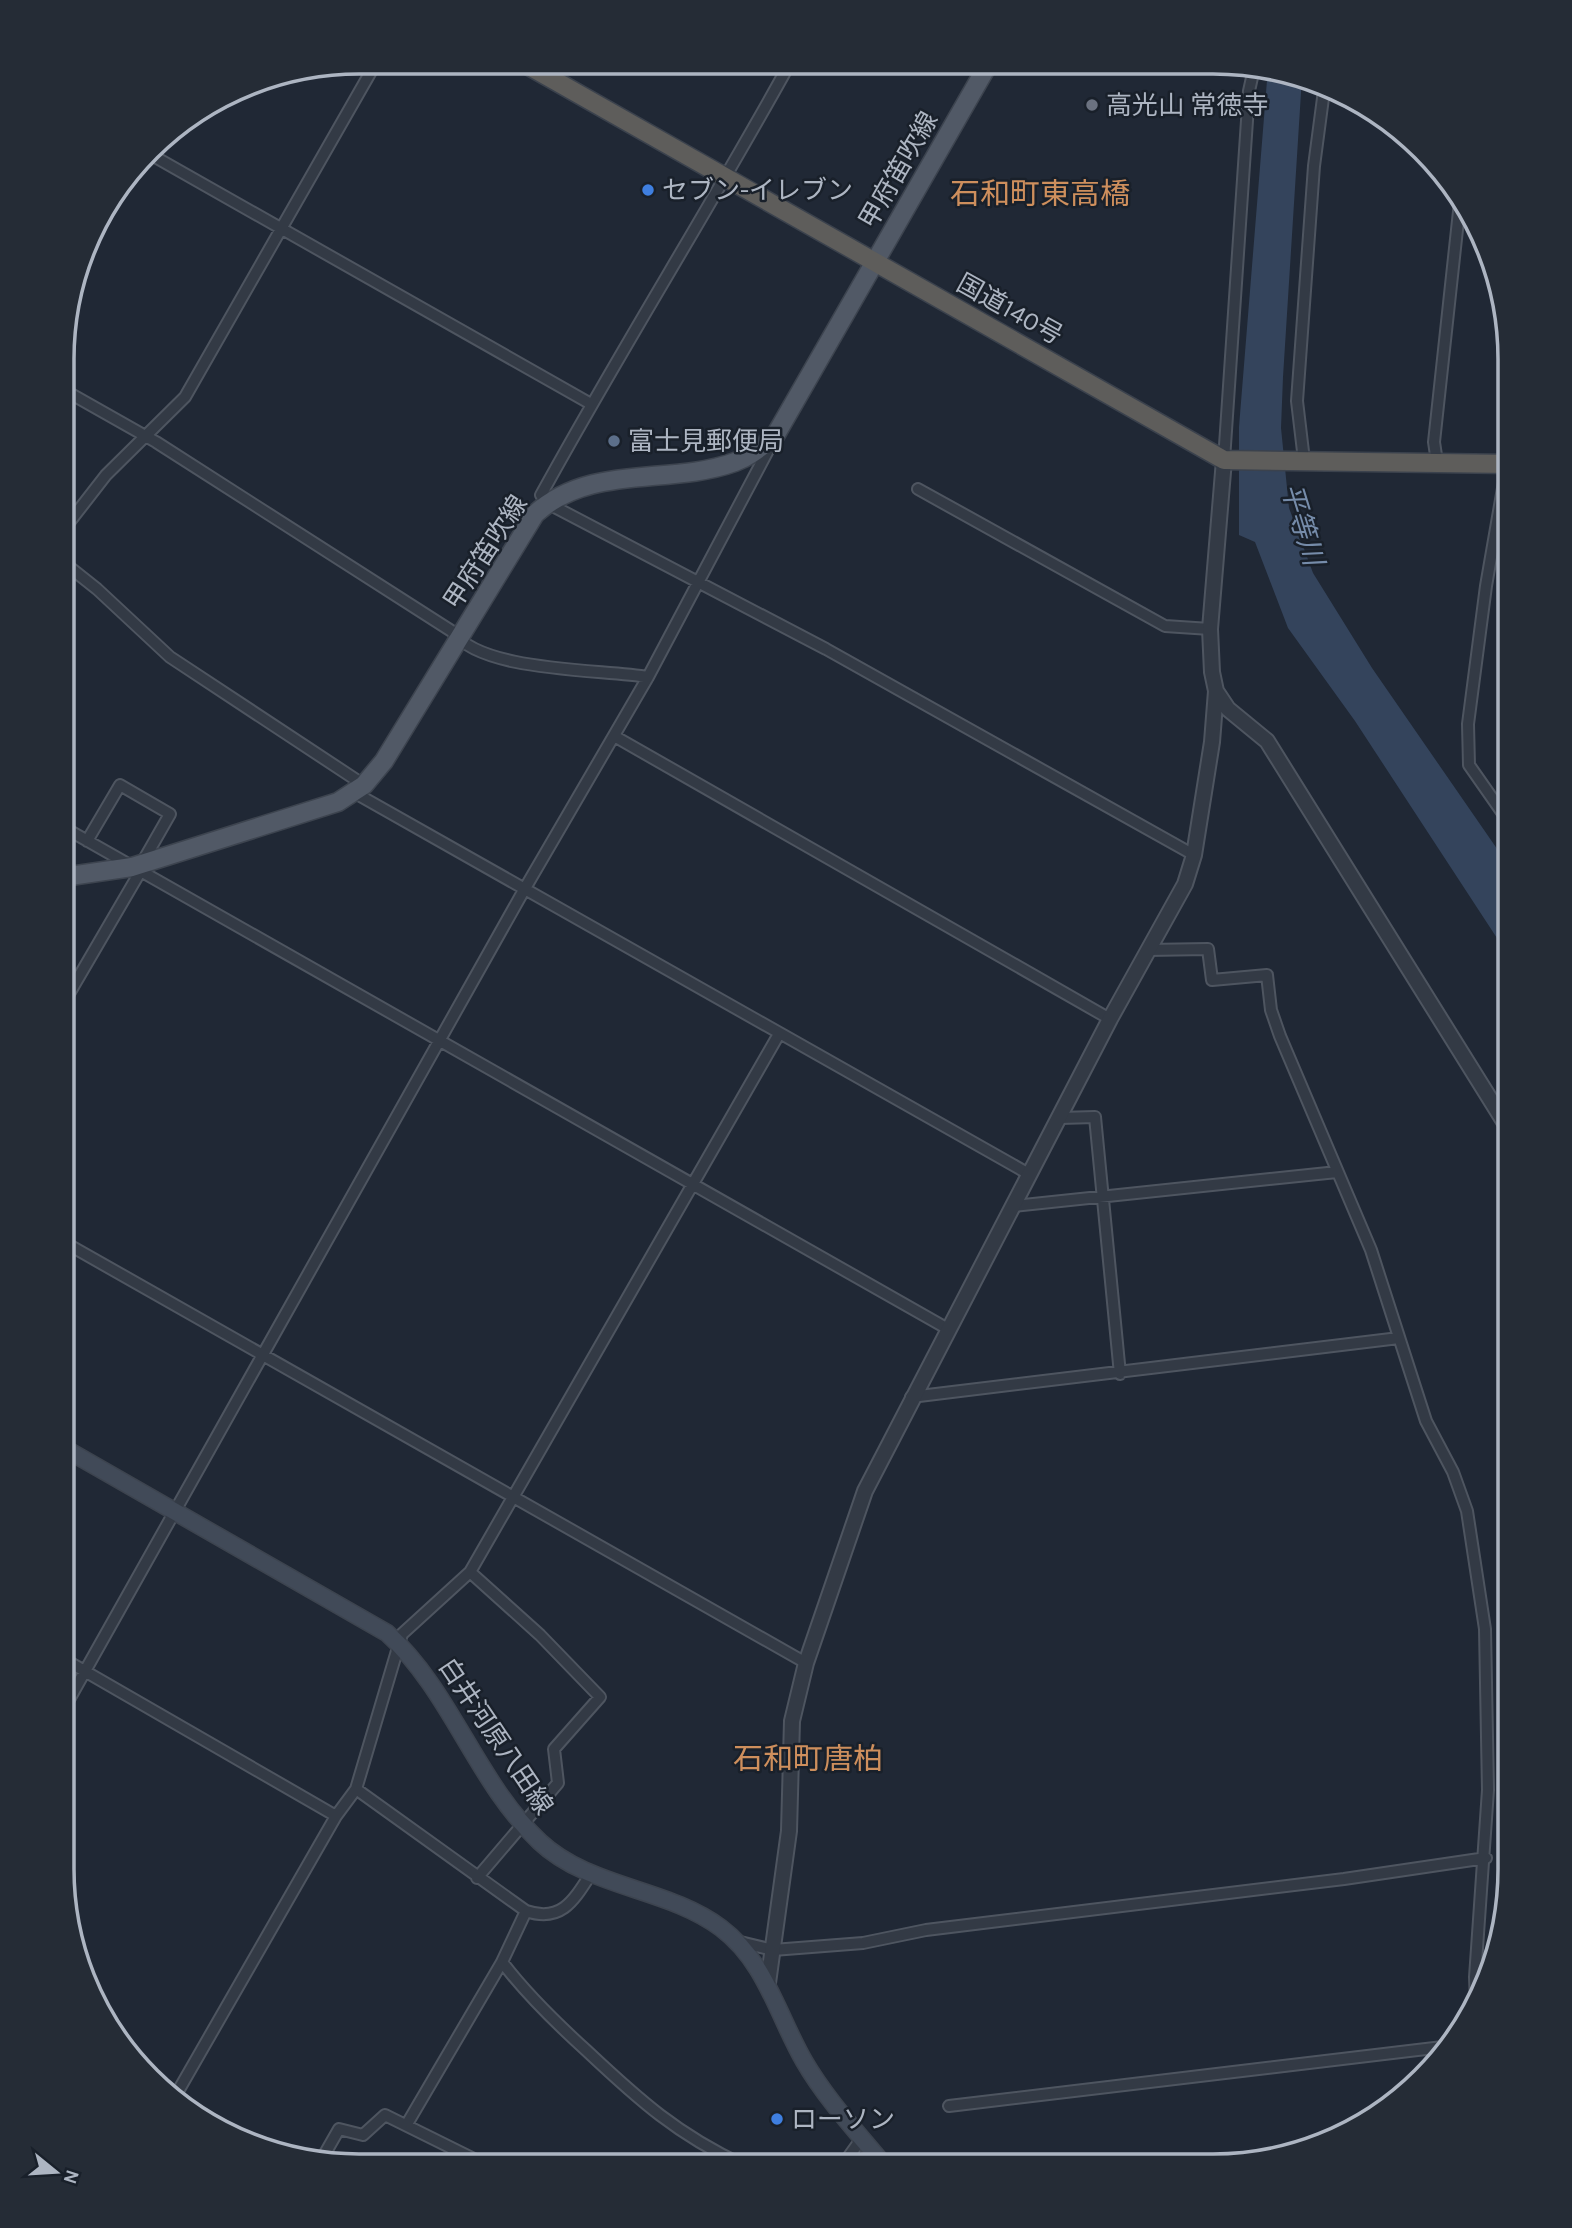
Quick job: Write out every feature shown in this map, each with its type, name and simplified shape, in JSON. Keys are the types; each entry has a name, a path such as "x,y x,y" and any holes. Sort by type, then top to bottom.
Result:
{"highway":[{"name":"国道140号","path":"543,74 1227,460 1498,464"}],"main road":[{"name":"甲府笛吹線","path":"74,876 138,868 309,812 360,789 384,761 535,514 547,503 575,488 601,482 733,463 754,453 775,436 983,74"},
{"name":"白井河原八田線","path":"74,1454 373,1623 400,1644 439,1695 523,1824 550,1849 592,1872 719,1926 736,1941 768,1983 805,2063 875,2154"}],"street":[{"path":"74,517 106,475 185,397 370,74"},
{"path":"783,74 726,178 591,404 541,495 547,503 826,649 1194,855"},
{"path":"768,1983 789,1831 792,1721 806,1662 865,1491 911,1397 1110,1019 1185,884 1194,855 1211,753 1216,691 1212,672 1210,629 1227,460 1253,76"},
{"path":"1302,460 1297,401 1314,166 1323,95"},
{"path":"156,158 591,404"},
{"path":"1437,462 1434,442 1459,214"},
{"path":"74,396 144,437 453,632 471,649 523,664 648,677"},
{"path":"74,1691 524,890 648,677 696,583 767,457 775,436"},
{"path":"918,488 1165,626 1210,629"},
{"path":"1498,522 1486,586 1468,724 1469,765 1498,806"},
{"path":"74,570 170,657 360,789 524,890 1029,1174"},
{"path":"1216,691 1228,709 1267,741 1498,1111"},
{"path":"614,736 1110,1019"},
{"path":"74,984 170,814 120,785 87,841"},
{"path":"74,833 948,1329"},
{"path":"1147,950 1208,949 1212,980 1267,975 1271,1010 1371,1250 1426,1421 1460,1489 1471,1534 1485,1629 1488,1790 1486,1858 1475,1983"},
{"path":"178,2090 335,1816 356,1789 402,1634 470,1572 779,1034"},
{"path":"1060,1118 1095,1117 1120,1374"},
{"path":"1013,1206 1337,1172"},
{"path":"74,1248 806,1662"},
{"path":"911,1397 1120,1374 1399,1338"},
{"path":"470,1572 540,1635 600,1697 554,1749 558,1783 478,1878"},
{"path":"74,1665 335,1816"},
{"path":"356,1789 526,1911 541,1916 555,1914 578,1894 592,1872"},
{"path":"736,1941 773,1950 863,1943 926,1930 1345,1879 1486,1858"},
{"path":"407,2124 502,1962 526,1911"},
{"path":"502,1962 527,1995 650,2110 701,2146 719,2154"},
{"path":"949,2106 1436,2048"},
{"path":"326,2153 340,2129 363,2135 385,2115 465,2154"},
{"path":"851,2154 862,2138"}],"water":[{"path":"1267,79 1301,88 1281,428 1289,508 1313,573 1372,668 1498,850 1498,940 1355,721 1288,628 1255,542 1239,535 1239,427"}],"place":[{"name":"高光山 常徳寺","path":"1092,105"},
{"name":"セブン-イレブン","path":"648,190"},
{"name":"富士見郵便局","path":"614,441"},
{"name":"ローソン","path":"777,2119"}],"district":[{"name":"石和町東高橋","path":"1040,194"},
{"name":"石和町唐柏","path":"808,1759"}],"water label":[{"name":"平等川","path":"1303,524"}]}
